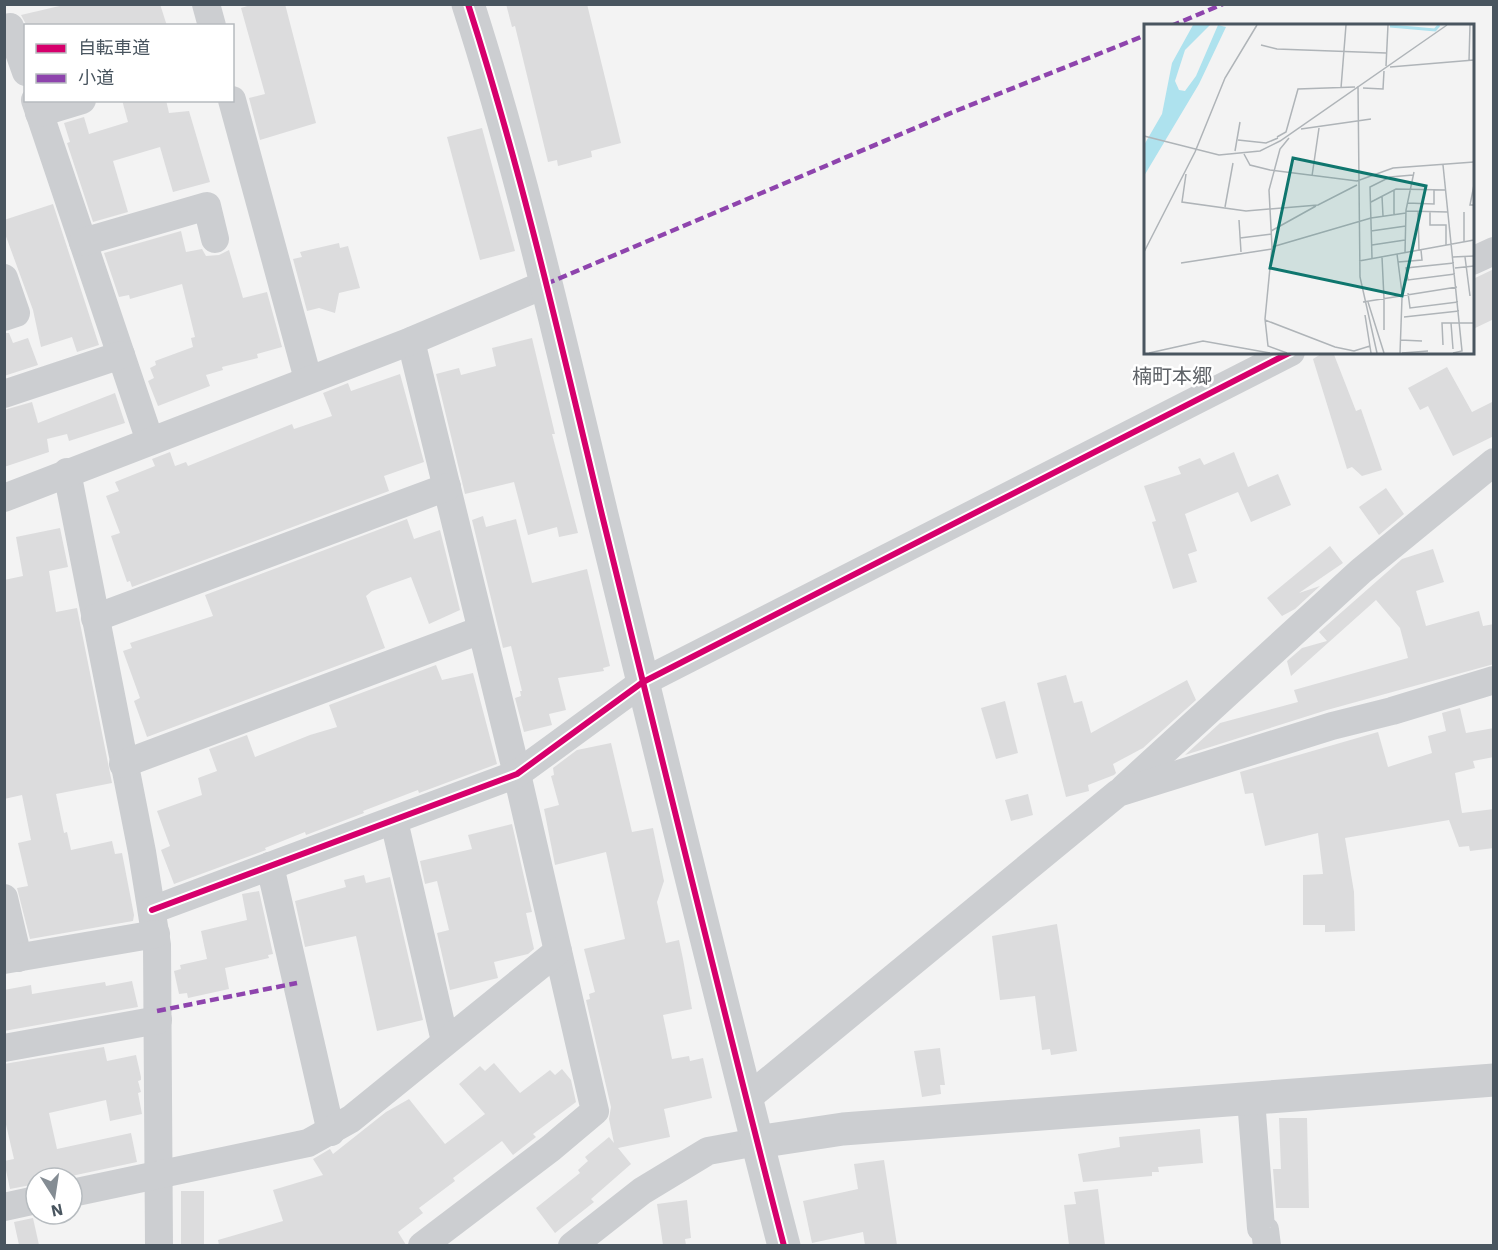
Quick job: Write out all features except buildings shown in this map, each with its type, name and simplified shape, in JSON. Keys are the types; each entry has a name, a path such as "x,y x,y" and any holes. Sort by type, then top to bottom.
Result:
{"street":[{"path":"206,4 211,24"},
{"path":"468,4 502,113 546,284 745,1100 784,1245"},
{"path":"6,22 24,67"},
{"path":"69,102 37,107 150,441"},
{"path":"233,102 308,379"},
{"path":"83,242 207,206 215,239"},
{"path":"1474,261 1494,251"},
{"path":"4,278 16,313 4,317"},
{"path":"4,498 411,341 546,284"},
{"path":"411,341 517,774 595,1111 551,1148 422,1245"},
{"path":"4,898 11,959 154,922 270,866 517,774 643,682 1287,354"},
{"path":"4,394 121,355"},
{"path":"745,1100 1118,794 1361,571 1458,488 1494,462"},
{"path":"67,472 154,922 158,1020 159,1245"},
{"path":"95,618 447,487"},
{"path":"123,764 481,630"},
{"path":"1118,794 1332,726 1494,680"},
{"path":"394,821 445,1041"},
{"path":"270,866 331,1132"},
{"path":"84,1190 308,1143 331,1132 351,1119 558,951"},
{"path":"4,1048 158,1020"},
{"path":"572,1245 642,1191 708,1151 757,1142 843,1129 1494,1080"},
{"path":"1251,1099 1260,1228 1265,1230 1267,1245"},
{"path":"4,1207 24,1203"}],"marked path":[{"path":"1176,24 1223,4"},
{"path":"546,284 958,110 1144,36"},
{"path":"157,1011 297,983"}],"cycle path":[{"path":"468,4 488,67 540,258 737,1064 784,1246"},
{"path":"152,910 517,774 643,682 1287,354"}],"district":[{"name":"楠町本郷","path":"1172,376"}]}
